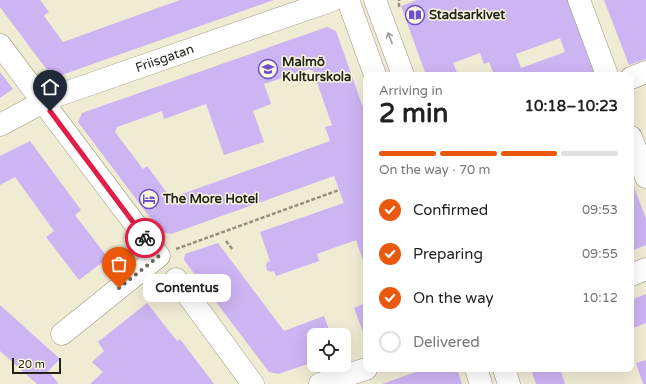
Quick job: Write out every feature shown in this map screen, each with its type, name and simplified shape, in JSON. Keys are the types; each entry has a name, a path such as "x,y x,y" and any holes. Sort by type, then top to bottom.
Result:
{"street":[{"name":"Friisgatan","path":"0,125 59,95 334,0"},
{"path":"348,0 374,72"},
{"path":"375,0 402,72"},
{"path":"579,0 606,72"},
{"path":"0,45 159,256 62,334"},
{"path":"634,77 646,72"},
{"path":"634,145 646,178"},
{"path":"634,274 646,269"},
{"path":"176,279 253,384"},
{"path":"320,384 363,370"},
{"path":"477,372 481,384"},
{"path":"505,372 509,384"}],"path":[{"path":"159,256 339,190"},
{"path":"226,241 232,250"}],"building":[{"path":"0,0 40,0 49,12 44,16 63,42 180,0 274,0 53,78 0,7"},
{"path":"417,0 571,0 597,72 493,72 489,62 484,64 480,53 453,63 457,72 425,72 401,6","holes":["560,38 565,52 521,68 516,54"]},
{"path":"604,0 646,0 646,59 629,65"},
{"path":"327,27 336,31 363,108 363,260 356,240 317,254 319,261 276,276 274,271 271,272 267,270 267,262 270,261 260,232 344,203 334,176 171,234 161,232 78,122 82,113","holes":["309,69 313,71 332,125 325,127 330,141 171,198 147,166 143,169 115,132 117,127 162,111 164,119 206,104 224,155 264,142 253,111 271,104 264,84"]},
{"path":"0,72 13,89 0,98"},
{"path":"30,141 81,210 75,215 108,258 79,280 46,237 54,231 15,177 0,185 0,156"},
{"path":"634,187 646,219 646,245 634,250"},
{"path":"218,243 284,331 324,316 328,328 307,328 307,364 278,374 269,372 184,260 185,254"},
{"path":"646,294 646,323 634,328 634,299"},
{"path":"147,303 177,341 180,339 214,384 90,384 103,372 92,362 104,351 98,342"},
{"path":"363,304 363,332 354,308"},
{"path":"0,305 60,359 48,371 58,383 57,384 37,384 0,351"},
{"path":"646,360 646,384 643,384 636,363"},
{"path":"416,372 458,372 462,384 382,384"},
{"path":"532,372 561,372 565,384 536,384"}],"way so far":[{"path":"119,288 159,256 145,238"}],"place":[{"name":"Stadsarkivet","path":"415,15"},
{"name":"Malmö Kulturskola","path":"268,69"},
{"name":"The More Hotel","path":"149,199"},
{"name":"Contentus","path":"119,288"}],"route":[{"path":"50,111 145,238"}]}
